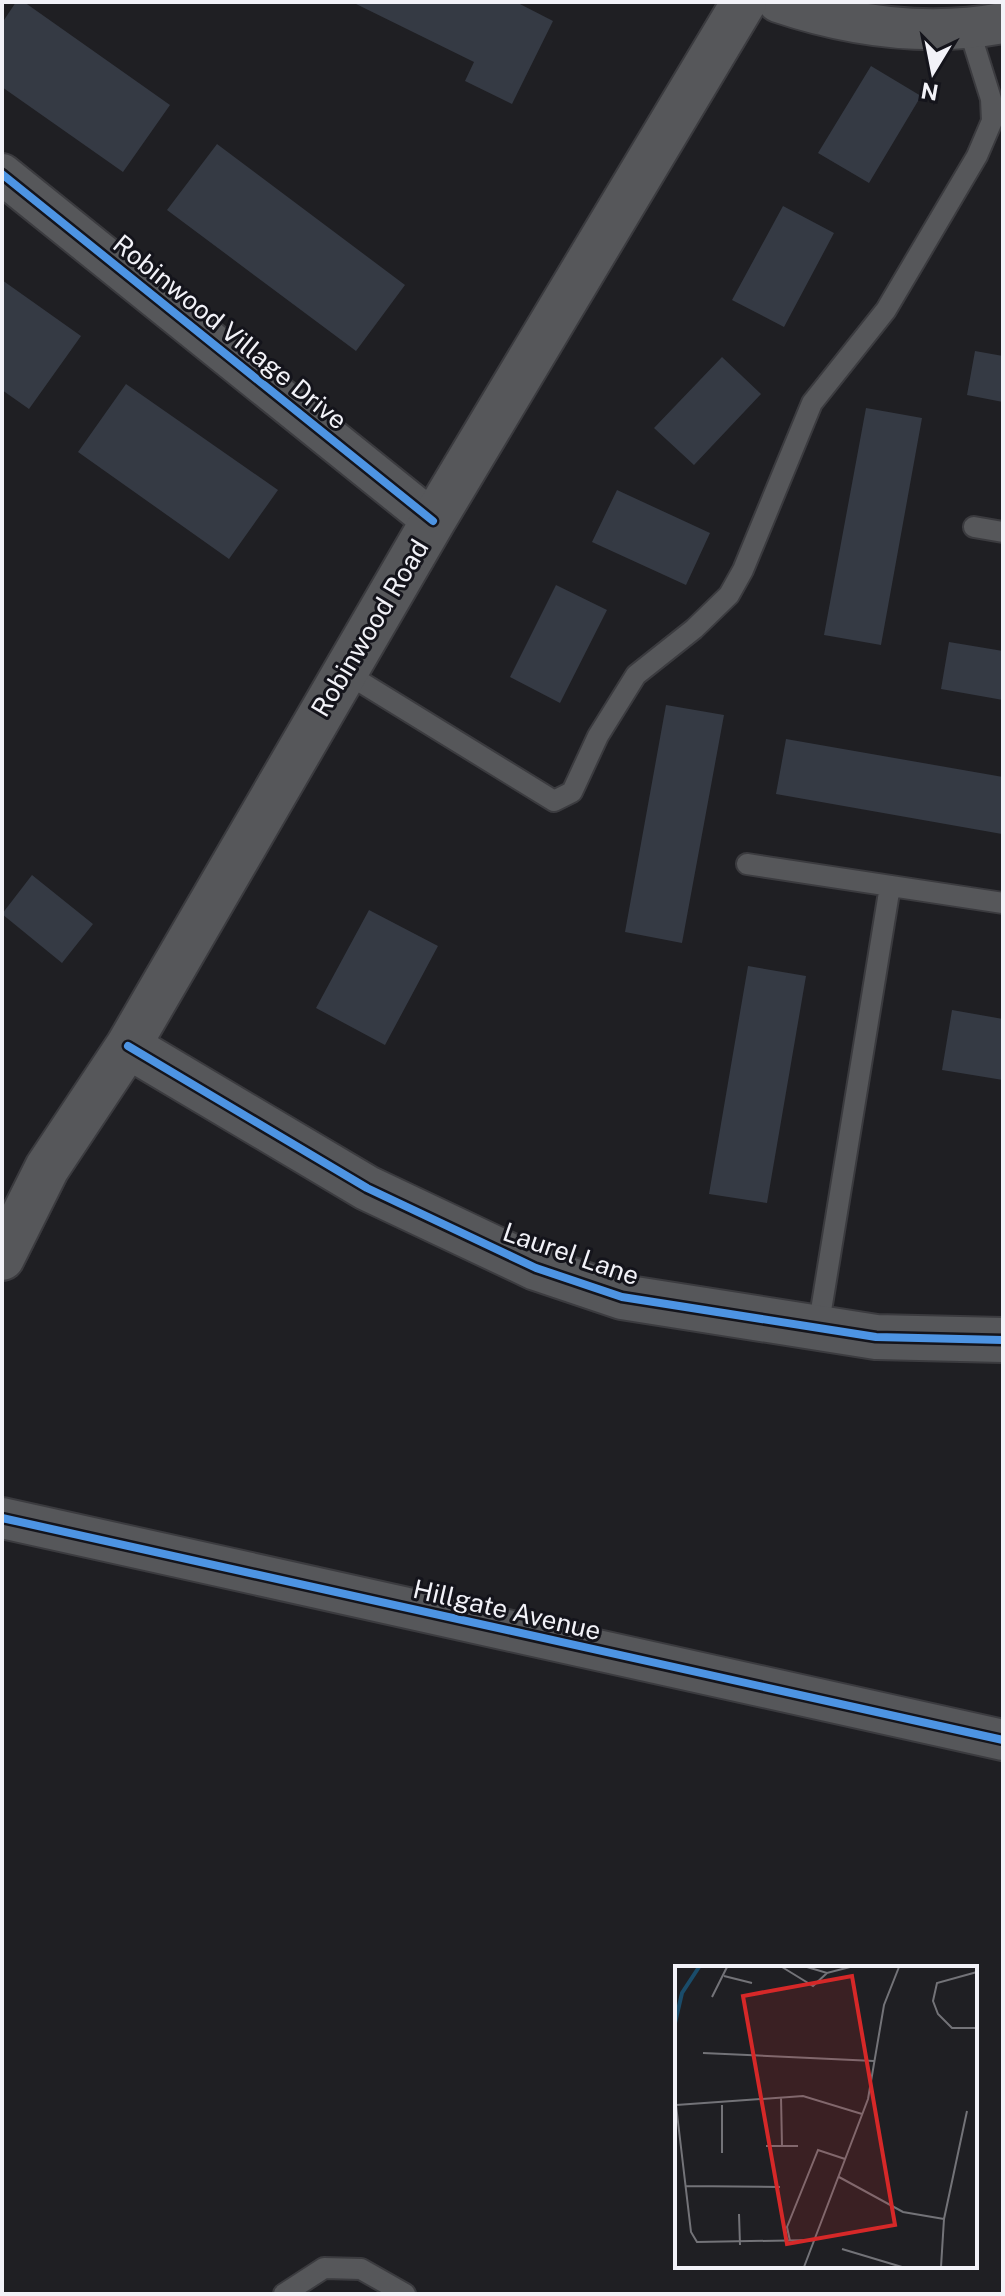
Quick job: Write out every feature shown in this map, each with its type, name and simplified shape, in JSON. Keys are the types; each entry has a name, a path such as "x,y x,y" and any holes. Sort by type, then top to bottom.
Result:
{"main road":[{"name":"Robinwood Road","path":"2,1258 47,1168 128,1046 433,521 744,2"},
{"name":"Laurel Lane","path":"128,1046 367,1188 536,1268 622,1297 876,1337 1003,1340"}],"street":[{"path":"778,2 828,19 912,31 986,26"},
{"name":"Robinwood Village Drive","path":"2,174 433,521"},
{"name":"Hillgate Avenue","path":"2,1518 1003,1740"}],"lane":[{"path":"346,673 554,801 572,792 598,736 636,675 694,629 729,595 743,570 812,403 886,310 977,156 992,121 986,26"},
{"path":"974,527 1003,532"},
{"path":"747,864 1003,903"},
{"path":"818,1329 890,886"},
{"path":"284,2294 324,2268 361,2269 405,2294"}],"building":[{"path":"16,2 24,2 170,105 123,172 2,87 2,23"},
{"path":"352,2 516,2 553,21 512,104 465,81 474,62"},
{"path":"871,66 921,96 869,183 818,153"},
{"path":"217,144 405,285 356,351 167,210"},
{"path":"783,206 834,233 784,327 732,300"},
{"path":"2,280 81,336 29,409 2,390"},
{"path":"975,351 1003,356 1003,402 967,395"},
{"path":"722,357 761,394 694,465 654,428"},
{"path":"126,384 278,490 229,559 78,452"},
{"path":"866,408 922,418 881,645 824,635"},
{"path":"617,490 710,533 686,585 592,542"},
{"path":"556,585 607,610 560,703 510,677"},
{"path":"949,642 1003,651 1003,700 941,689"},
{"path":"666,705 724,715 682,943 625,932"},
{"path":"786,739 1003,777 1002,834 776,794"},
{"path":"32,875 93,924 62,963 2,914"},
{"path":"369,910 438,946 385,1045 316,1008"},
{"path":"748,966 806,976 767,1203 709,1194"},
{"path":"952,1010 1003,1019 1003,1080 942,1070"}],"cycle path":[{"path":"2,174 433,521"},
{"path":"128,1046 367,1188 536,1268 622,1297 876,1337 1003,1340"},
{"path":"2,1518 1003,1740"}]}
